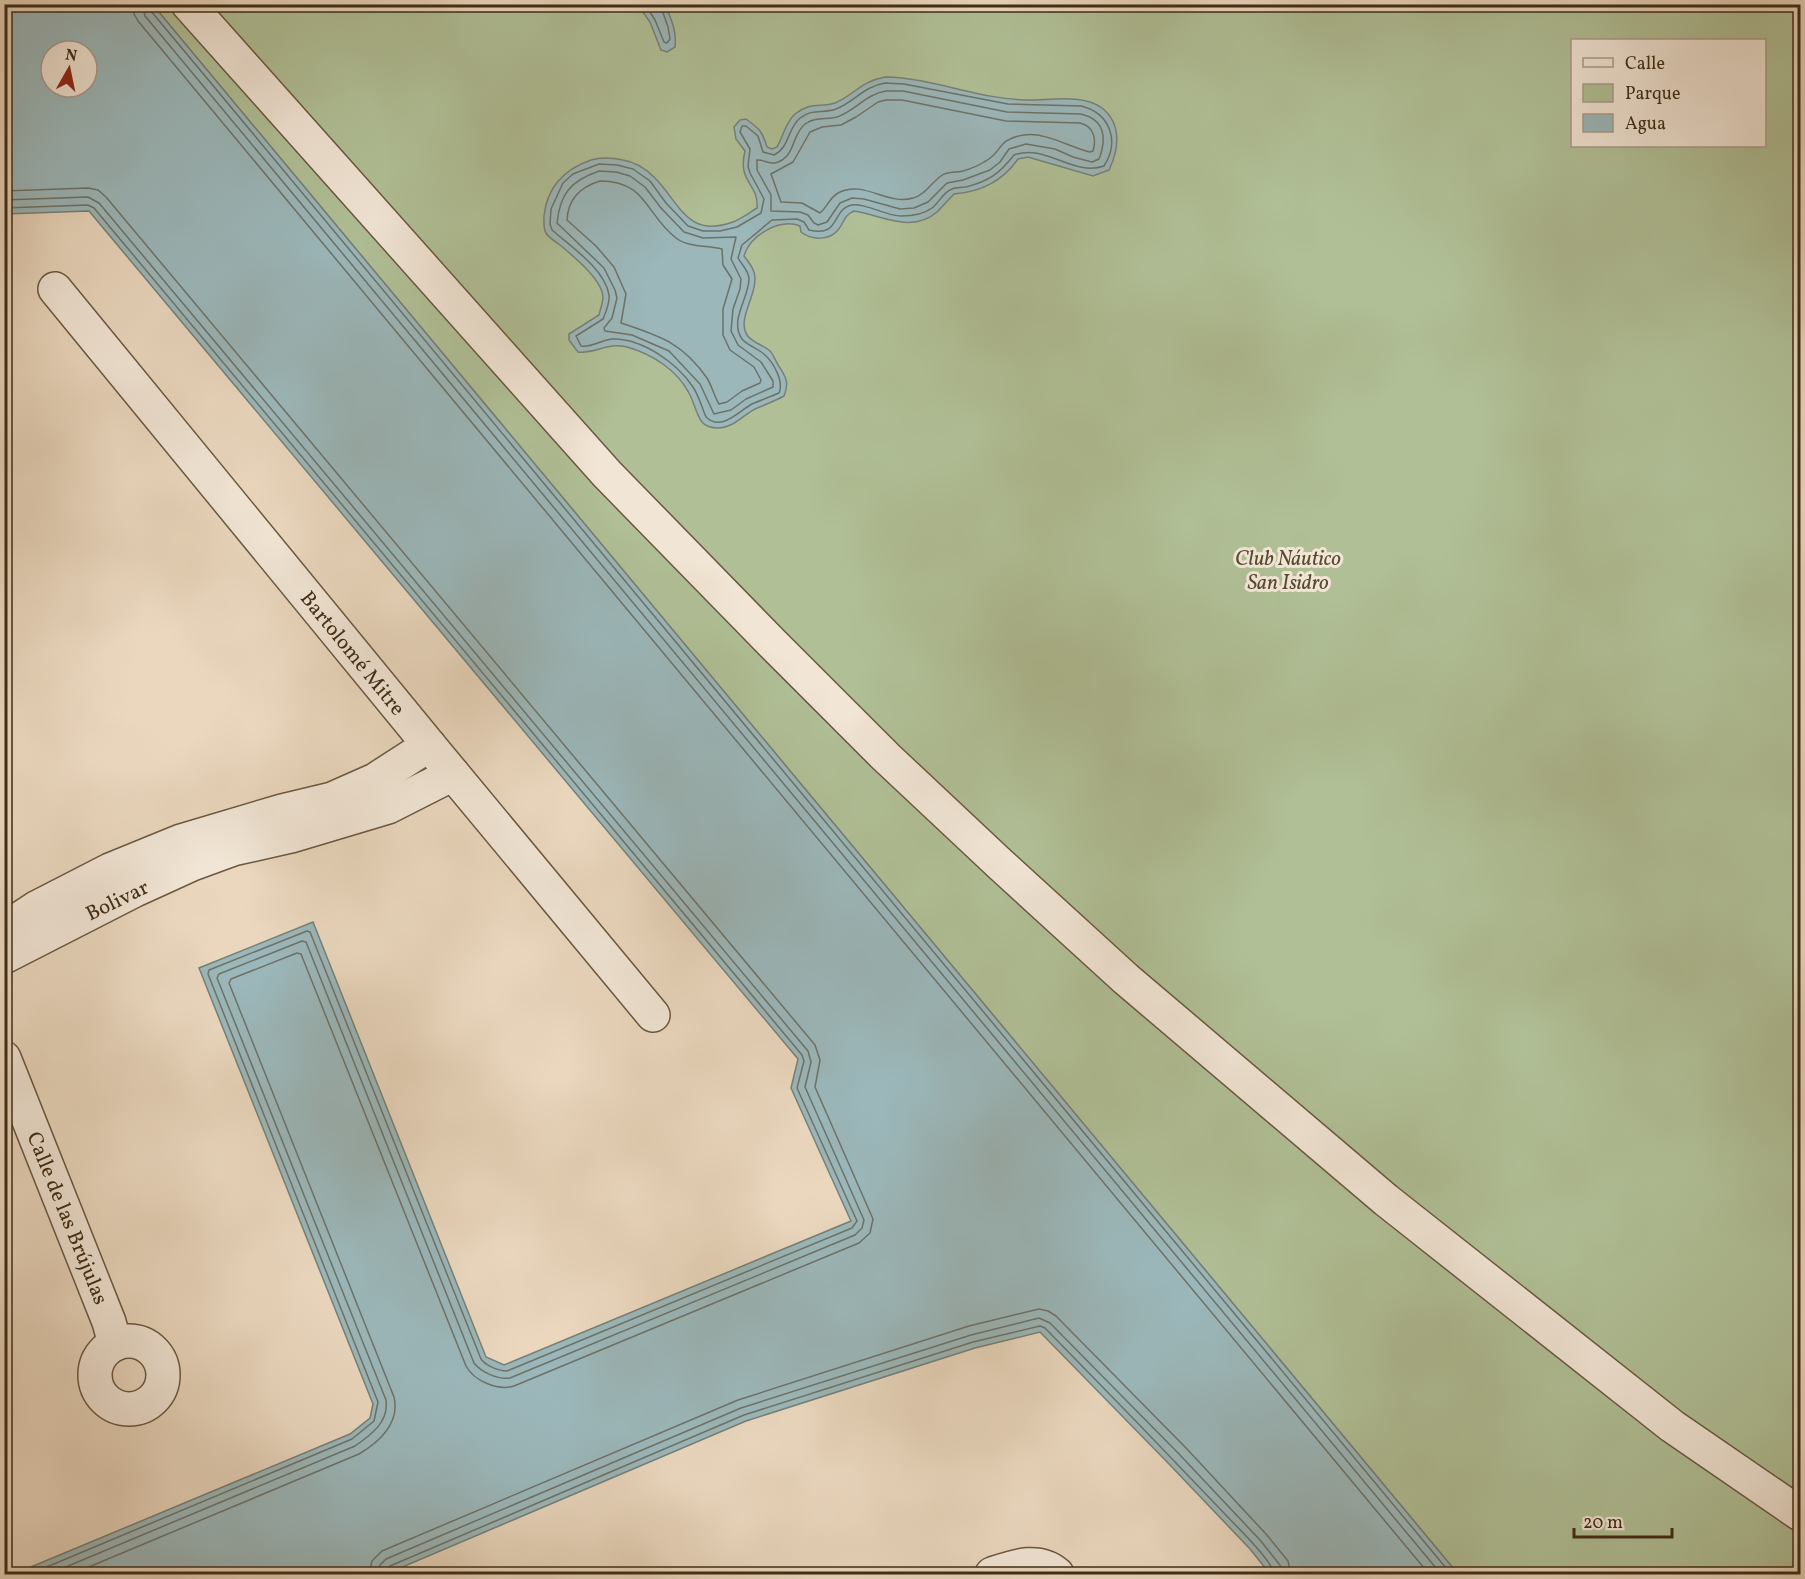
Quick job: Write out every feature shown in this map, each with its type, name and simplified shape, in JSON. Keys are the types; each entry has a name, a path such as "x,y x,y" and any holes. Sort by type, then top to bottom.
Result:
{"street":[{"path":"188,4 608,474 878,749 992,857 1126,979 1386,1200 1672,1426 1800,1514"},
{"name":"Bartolomé Mitre","path":"56,289 653,1015"},
{"name":"Bolivar","path":"4,957 135,890 192,864 230,838 375,780 429,745"},
{"name":"Bolivar","path":"4,929 36,908 110,870 181,841 302,833 388,807 453,774"},
{"name":"Calle de las Brújulas","path":"4,1058 109,1322 115,1344"},
{"path":"992,1575 1009,1568 1045,1569"}],"green space":[{"name":"Club Náutico San Isidro","path":"153,5 1800,5 1800,1574 1458,1574"}],"water":[{"path":"4,5 153,5 1458,1574 1270,1574 1250,1549 1040,1332 975,1348 746,1421 386,1574 14,1574 350,1434 370,1418 373,1404 199,968 313,922 486,1357 504,1365 851,1221 791,1088 798,1059 89,211 5,214"},
{"path":"638,5 665,5 674,31 675,47 667,52 661,50 650,22"},
{"path":"885,77 921,81 993,97 1030,100 1077,99 1095,104 1102,108 1113,121 1117,137 1115,154 1109,170 1093,176 1028,157 1018,159 1012,167 990,184 973,191 954,194 937,212 917,222 896,221 854,211 846,217 834,234 825,238 810,237 801,232 800,226 792,224 775,226 759,235 747,248 744,256 753,270 755,280 744,328 749,338 772,354 784,375 787,386 784,396 755,409 729,426 714,428 704,424 689,393 678,377 663,364 646,354 620,346 578,352 569,340 569,334 599,315 603,297 598,283 586,268 545,231 544,216 549,196 565,174 595,159 611,158 627,161 651,174 685,215 694,222 704,226 717,226 733,222 757,208 755,193 744,170 745,151 736,139 734,127 740,120 746,119 757,128 767,147 772,149 777,147 787,125 801,110 811,106 835,103 863,85"}]}
